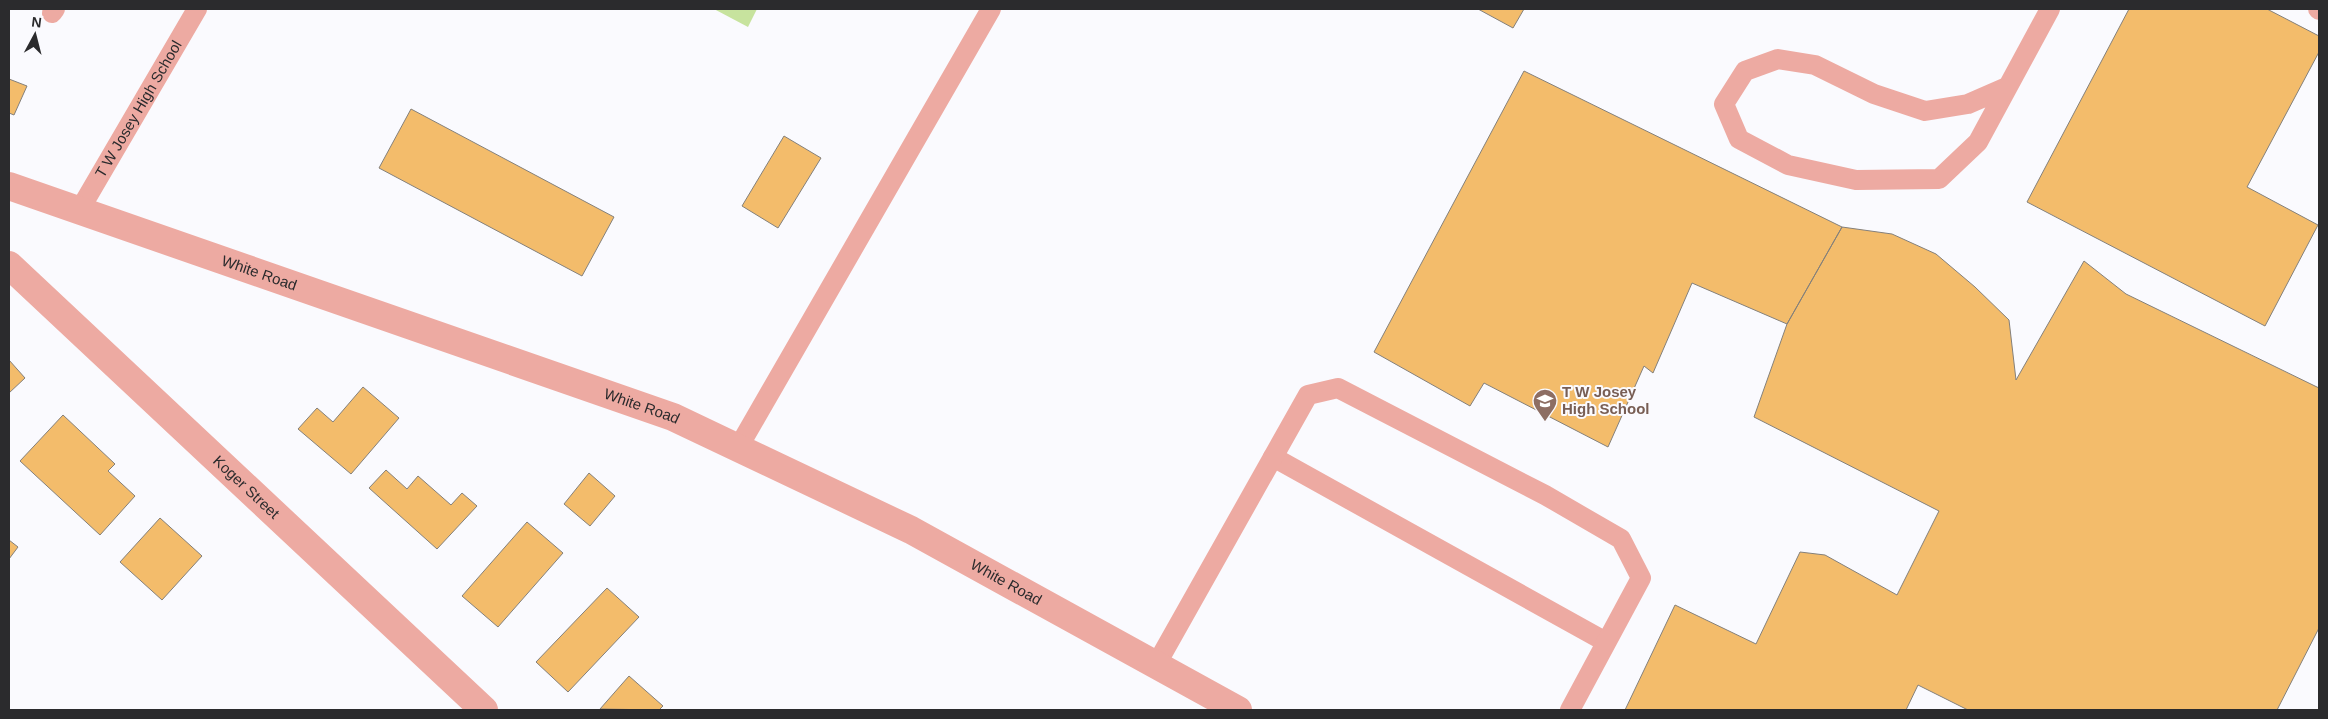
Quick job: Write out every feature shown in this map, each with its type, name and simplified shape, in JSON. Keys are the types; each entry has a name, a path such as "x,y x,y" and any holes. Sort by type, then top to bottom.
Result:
{"street":[{"name":"White Road","path":"9,186 673,417 911,530 1238,710"},
{"name":"Koger Street","path":"9,265 484,710"}],"lane":[{"name":"T W Josey High School","path":"79,211 197,9"},
{"path":"738,448 991,9"},
{"path":"2007,87 1968,104 1925,111 1874,94 1815,65 1778,59 1745,71 1724,104 1739,139 1788,165 1856,180 1939,178 1978,142 2050,9"},
{"path":"1156,665 1308,395 1338,388 1545,495 1621,539 1641,578 1570,710"},
{"path":"1273,457 1606,642"}],"green space":[{"path":"714,9 757,9 748,27"}],"building":[{"path":"1478,9 1524,9 1513,28"},
{"path":"2129,9 2267,9 2319,36 2319,52 2247,187 2318,225 2265,326 2027,202"},
{"path":"1524,71 1842,227 1787,324 1692,283 1653,373 1644,366 1608,447 1484,383 1470,406 1374,352"},
{"path":"9,79 27,86 14,115 9,113"},
{"path":"411,109 614,217 582,276 379,168"},
{"path":"784,136 821,158 778,228 742,206"},
{"path":"1842,227 1892,234 1936,254 1975,287 2009,320 2016,380 2084,261 2126,294 2319,388 2319,628 2277,710 1968,710 1918,685 1906,710 1625,710 1675,605 1756,644 1800,552 1825,555 1897,595 1939,511 1754,417 1787,324"},
{"path":"9,360 25,378 9,393"},
{"path":"363,387 399,418 351,474 298,429 317,408 333,422"},
{"path":"63,415 115,464 108,471 135,496 100,535 20,461"},
{"path":"386,470 407,489 418,476 451,505 462,493 477,506 437,549 369,488"},
{"path":"589,473 615,496 590,526 564,504"},
{"path":"160,518 202,556 162,600 120,562"},
{"path":"527,522 563,553 498,627 462,596"},
{"path":"9,540 18,547 9,559"},
{"path":"607,588 639,617 568,692 536,662"},
{"path":"629,676 663,706 659,710 600,709"}],"place":[{"name":"T W Josey High School","path":"1545,422"}]}
